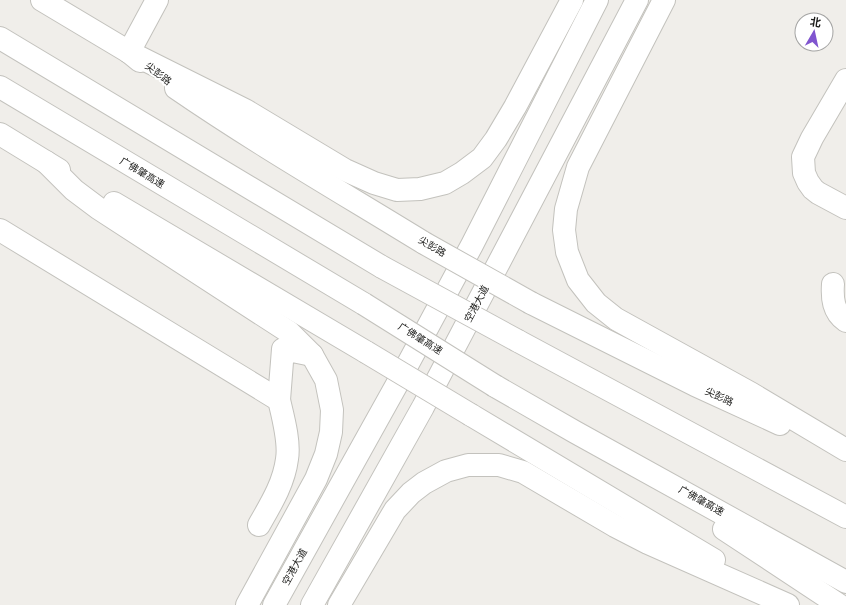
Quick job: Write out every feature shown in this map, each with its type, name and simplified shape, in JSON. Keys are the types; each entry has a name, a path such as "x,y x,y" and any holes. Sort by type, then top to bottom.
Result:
{"main road":[{"name":"尖彭路","path":"42,0 129,52 197,102 424,243 531,303 695,385 758,414 846,451"},
{"path":"157,0 129,52 245,110 346,170 374,183 397,190 420,189 445,183 462,173 482,158 496,139 515,107 572,0"},
{"name":"空港大道","path":"274,605 396,386 468,251 597,0"},
{"name":"空港大道","path":"312,605 422,407 637,0"},
{"path":"664,0 578,167 570,190 564,230 567,252 578,280 596,303 616,319 752,394 846,451"},
{"path":"0,38 382,267 846,517"},
{"path":"846,80 812,138 803,157 804,173 813,189 846,208"},
{"name":"广佛肇高速","path":"0,87 364,304 496,386 575,432 846,582"},
{"path":"0,134 792,605"},
{"path":"46,162 74,190 98,208 289,332 312,355 326,380 332,410 331,432 326,454 316,479 246,605"},
{"path":"0,230 279,400"},
{"path":"833,284 833,298 836,311 846,321"},
{"path":"259,525 278,491 288,458 286,430 279,400 283,349 312,355"},
{"path":"575,432 839,605"},
{"path":"338,605 395,510 411,493 424,483 446,471 468,465 499,465 523,472 628,533 788,605"},
{"path":"802,494 846,505"}]}
